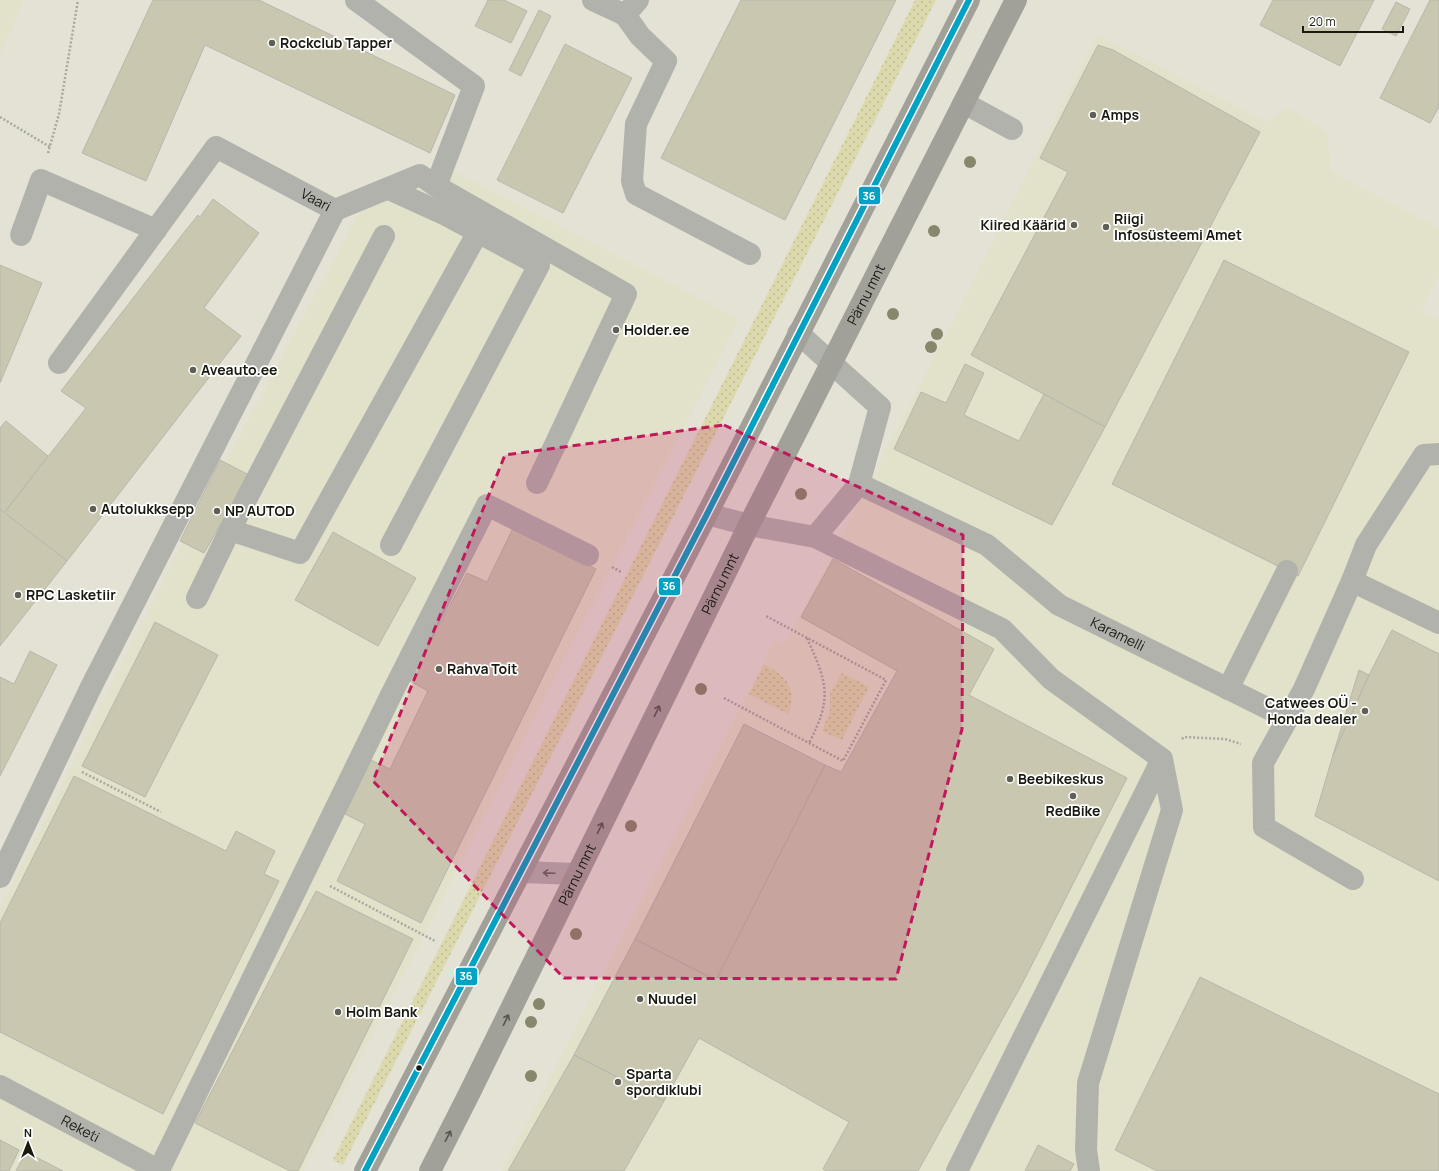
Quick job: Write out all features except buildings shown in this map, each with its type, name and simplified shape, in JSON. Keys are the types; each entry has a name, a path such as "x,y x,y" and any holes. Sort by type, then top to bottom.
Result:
{"main road":[{"path":"366,1171 707,514 969,0"},
{"name":"Pärnu mnt","path":"430,1171 830,363 1016,0"}],"street":[{"path":"356,0 474,86 428,180 626,294 536,483"},
{"path":"593,0 631,7 640,36 666,62 636,124 632,181 636,194 750,254"},
{"path":"964,103 1012,129"},
{"name":"Vaari","path":"156,230 216,147 336,210 389,189 428,180"},
{"path":"21,235 41,180 156,230 59,363"},
{"path":"389,189 446,215 539,265 391,546"},
{"path":"0,877 98,673 336,210"},
{"path":"230,530 300,553 325,511 478,232"},
{"path":"197,598 230,530 384,236"},
{"path":"798,333 880,407 859,484 815,537"},
{"path":"1353,879 1264,827 1263,763 1304,689 1352,581 1366,545 1424,455 1439,454"},
{"name":"Karamelli","path":"859,484 987,546 1059,604 1287,718"},
{"path":"160,1171 304,873 487,505 588,555"},
{"path":"707,514 749,525 815,537 1002,629 1050,679 1162,759 1172,810 1088,1083 1086,1150 1089,1171"},
{"path":"1228,689 1286,571"},
{"path":"1352,581 1439,623"},
{"path":"957,1171 1162,759"},
{"path":"521,872 577,874"},
{"name":"Reketi","path":"0,1086 160,1171"}],"path":[{"path":"41,180 59,114 78,0"},
{"path":"0,117 50,147"},
{"path":"724,698 843,761 886,680 766,616"},
{"path":"807,638 823,674 825,693 820,722 809,743"},
{"path":"1162,759 1184,737 1225,739 1269,753"},
{"path":"57,759 161,812"},
{"path":"304,873 435,941"}],"highlighted area":[{"path":"724,425 963,535 962,729 896,979 564,978 373,781 505,455"}],"shaded area":[{"path":"0,0 24,0 0,54"},
{"path":"915,0 936,0 343,1165 333,1160"},
{"path":"1098,35 1267,122 1288,108 1290,109 1327,132 1331,172 1439,228 1439,275 1421,311 1439,320 1439,1171 502,1171 775,640 785,644 956,316"},
{"path":"457,173 739,319 303,1171 0,1171 0,910 184,541 363,205"},
{"path":"764,664 784,678 791,690 791,705 788,714 749,694"},
{"path":"842,673 869,687 842,740 822,731 830,710 830,694"}],"transit line":[{"name":"36","path":"365,1171 707,514 969,0"}],"place":[{"name":"Rockclub Tapper","path":"272,43"},
{"name":"Amps","path":"1093,115"},
{"name":"Kiired Käärid","path":"1074,225"},
{"name":"Riigi Infosüsteemi Amet","path":"1106,227"},
{"name":"Holder.ee","path":"616,330"},
{"name":"Aveauto.ee","path":"193,370"},
{"name":"Autolukksepp","path":"93,509"},
{"name":"NP AUTOD","path":"217,511"},
{"name":"RPC Lasketiir","path":"18,595"},
{"name":"Rahva Toit","path":"439,669"},
{"name":"Catwees OÜ - Honda dealer","path":"1365,711"},
{"name":"Beebikeskus","path":"1010,779"},
{"name":"RedBike","path":"1073,796"},
{"name":"Nuudel","path":"640,999"},
{"name":"Holm Bank","path":"338,1012"},
{"name":"Sparta spordiklubi","path":"618,1082"}]}
